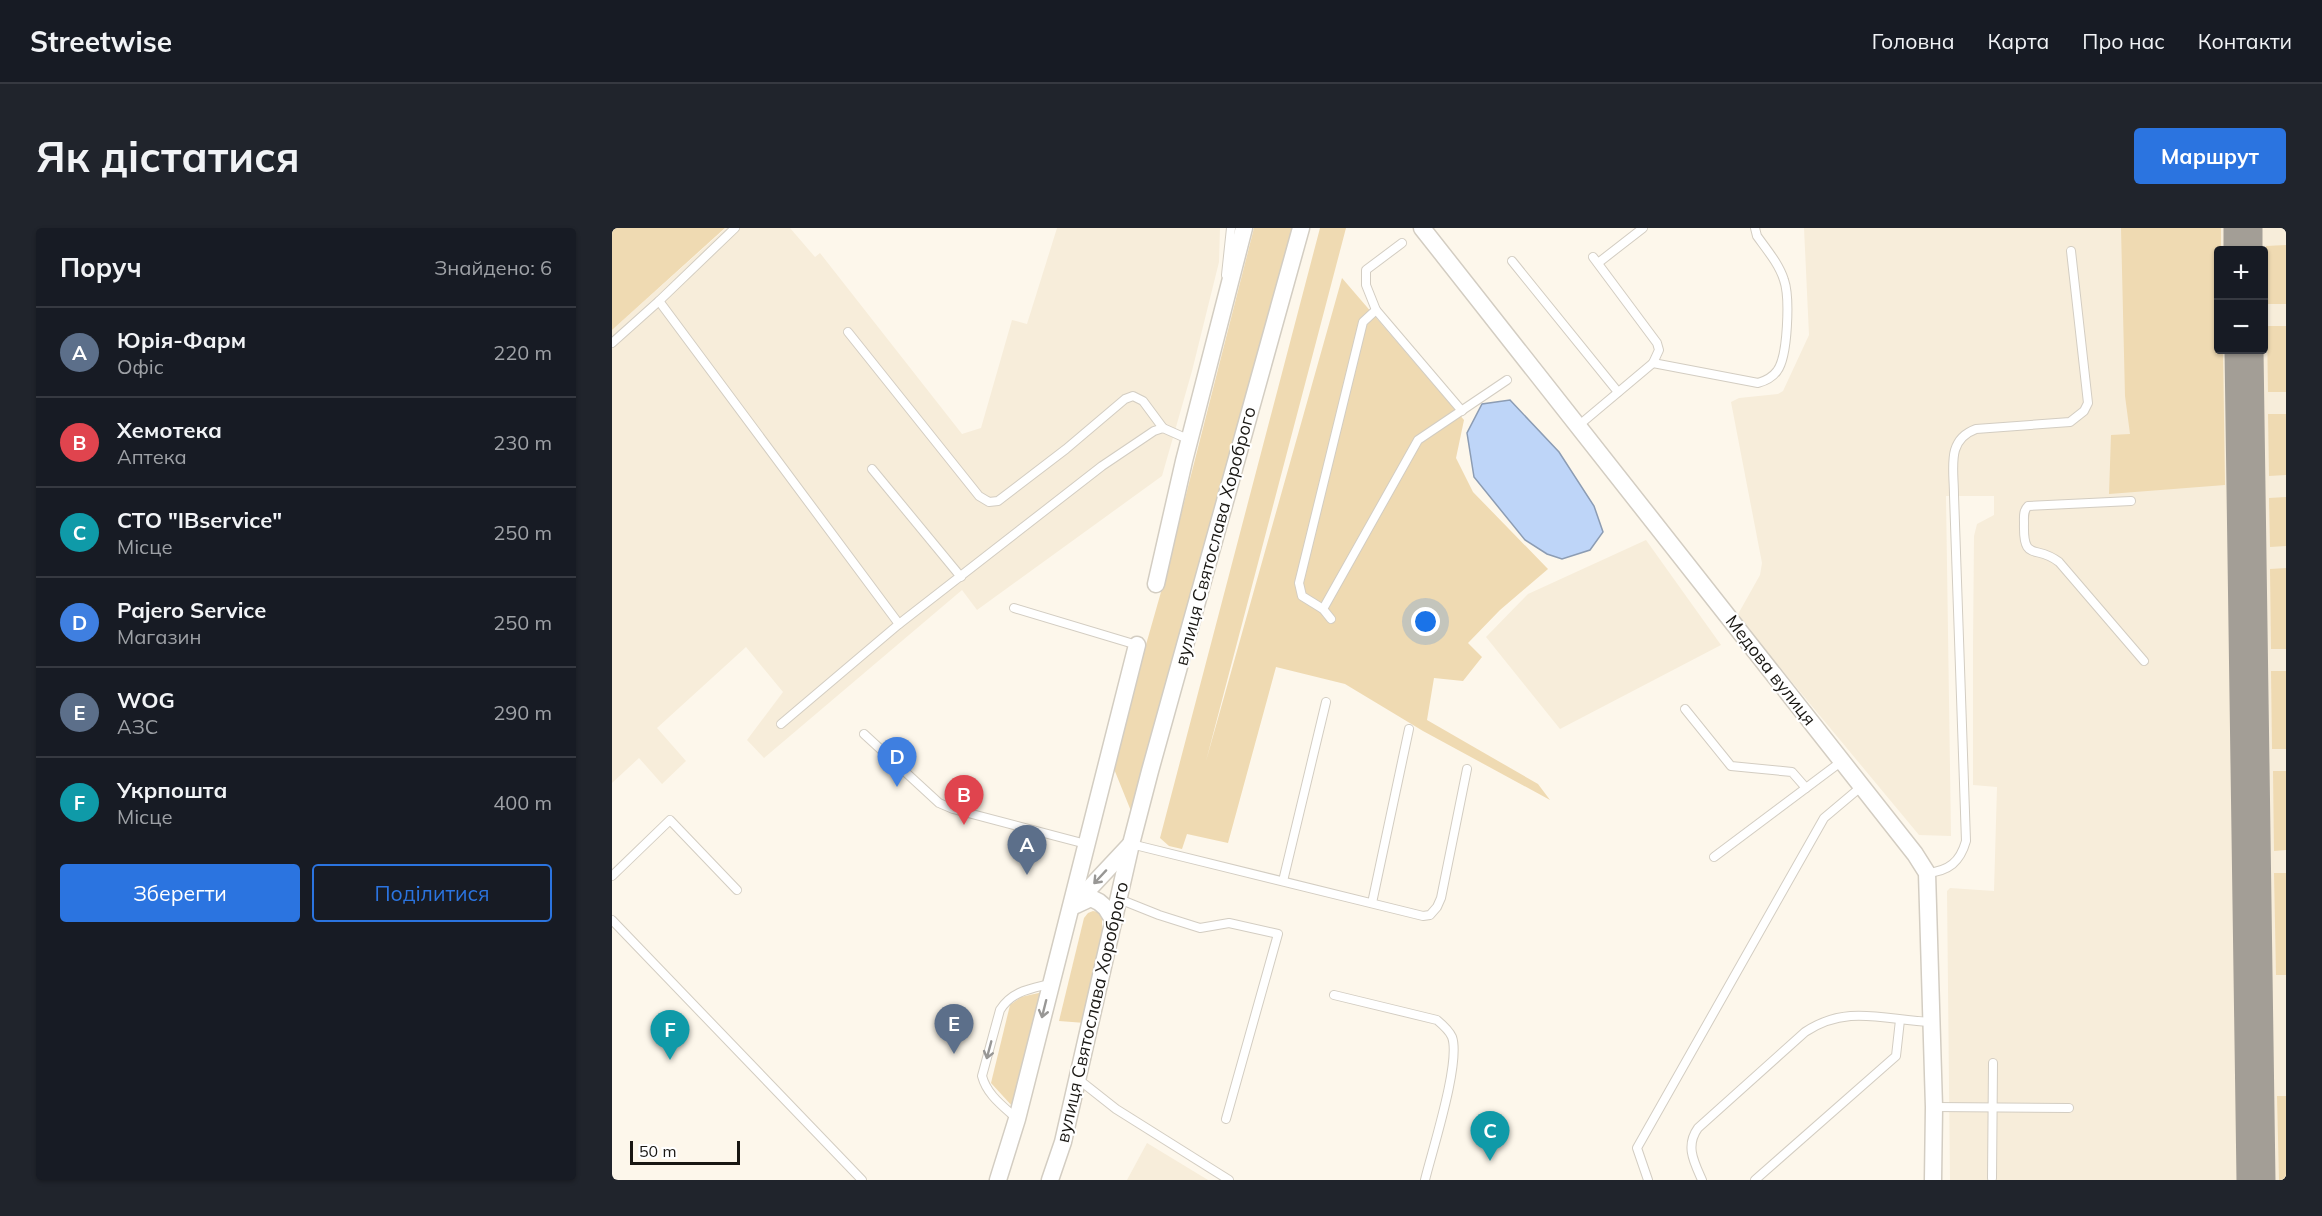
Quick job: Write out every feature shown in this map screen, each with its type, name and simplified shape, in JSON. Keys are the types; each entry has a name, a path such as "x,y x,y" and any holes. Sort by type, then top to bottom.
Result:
{"street":[{"path":"1156,584 1244,228"},
{"name":"вулиця Святослава Хороброго","path":"1050,1180 1063,1142 1131,844 1300,228"},
{"name":"Медова вулиця","path":"1422,228 1862,786 1927,873"},
{"name":"вулиця Святослава Хороброго","path":"998,1180 1017,1119 1137,645"},
{"name":"вулиця Святослава Хороброго","path":"1069,911 1131,844"},
{"path":"1927,873 1934,1107 1933,1180"},
{"path":"1069,911 1079,902 1091,898 1106,908 1114,921"}],"lane":[{"path":"612,343 735,228"},
{"path":"1225,302 1226,262 1231,228"},
{"path":"1578,426 1653,363 1657,357 1657,343 1595,260 1643,228"},
{"path":"1653,363 1758,383 1768,380 1777,371 1783,359 1786,289 1779,268 1757,236 1755,228"},
{"path":"1401,243 1365,270 1366,285 1376,310 1462,411"},
{"path":"1927,873 1940,872 1952,867 1959,859 1966,841 1954,451 1958,440 1965,433 1976,429 2070,422 2084,411 2088,403 2071,251"},
{"path":"1512,261 1618,392"},
{"path":"659,301 899,624"},
{"path":"1331,619 1323,609 1302,596 1299,583 1363,322 1376,310"},
{"path":"848,332 979,496 989,502 998,501 1066,449 1125,399 1133,396 1143,400 1163,428 1190,440"},
{"path":"1323,609 1418,440 1507,380"},
{"path":"781,724 899,624 1102,466 1154,431 1163,428"},
{"path":"872,469 961,577"},
{"path":"2132,501 2028,506 2024,510 2024,542 2030,550 2052,557 2059,562 2144,661"},
{"path":"1014,608 1137,645"},
{"path":"1283,881 1326,702"},
{"path":"1685,708 1731,766 1792,772 1806,788"},
{"path":"1372,903 1409,729"},
{"path":"864,734 939,803 953,809 1086,844"},
{"path":"1714,857 1842,761"},
{"path":"1131,844 1423,916 1430,915 1437,907 1467,769"},
{"path":"1648,1180 1637,1148 1824,818 1862,786"},
{"path":"612,876 670,820 737,891"},
{"path":"1119,899 1159,915 1200,927 1229,923 1278,934 1226,1119"},
{"path":"612,920 862,1180"},
{"path":"1017,1119 985,1087 982,1076 1000,1010 1006,1000 1016,993 1050,984"},
{"path":"1334,995 1437,1020 1445,1026 1451,1036 1454,1046 1449,1090 1425,1180"},
{"path":"1702,1180 1690,1148 1691,1137 1698,1128 1818,1023 1852,1015 1932,1022"},
{"path":"1755,1180 1896,1056 1900,1020"},
{"path":"1992,1178 1993,1063"},
{"path":"1078,1079 1116,1108 1229,1180"},
{"path":"1934,1107 2069,1107"}],"shaded area":[{"path":"612,228 725,228 612,330"},
{"path":"726,228 790,228 815,257 820,253 962,434 981,428 1012,320 1027,324 1057,228 1220,228 1219,262 1192,371 1162,476 977,610 962,590 764,758 747,740 783,692 746,647 657,728 686,761 662,784 639,758 612,783 612,330"},
{"path":"1254,228 1292,228 1131,811 1112,764 1163,585"},
{"path":"1320,228 1346,228 1206,761 1342,278 1464,420 1456,458 1473,492 1548,569 1500,610 1468,643 1482,657 1463,681 1434,678 1427,720 1538,784 1550,800 1423,731 1345,684 1276,667 1228,843 1187,834 1182,849 1169,846 1160,838"},
{"path":"1804,228 2286,228 2286,1180 1950,1180 1947,891 1950,888 1994,891 1997,787 1973,785 1973,647 1974,536 1977,524 1994,515 1994,496 1946,496 1951,836 1919,835 1737,616 1760,575 1762,563 1731,402 1739,398 1778,394 1783,391 1809,335"},
{"path":"2121,228 2221,228 2221,246 2214,246 2214,354 2223,354 2225,485 2109,494 2111,435 2130,434 2125,396"},
{"path":"2286,245 2286,304 2268,304 2268,246 2266,246"},
{"path":"2268,326 2286,326 2286,392 2268,392"},
{"path":"2268,414 2286,414 2286,475 2269,476"},
{"path":"2286,497 2286,546 2270,547 2269,498"},
{"path":"1646,540 1721,645 1560,729 1486,637 1528,594"},
{"path":"2286,568 2286,649 2271,649 2270,569"},
{"path":"2271,671 2286,671 2286,749 2272,749"},
{"path":"2273,771 2286,771 2286,850 2274,851"},
{"path":"2274,873 2286,873 2286,975 2276,975"},
{"path":"1093,911 1102,913 1102,948 1085,1023 1059,1021 1084,918"},
{"path":"1043,992 1013,1107 991,1083 1010,1005 1021,997"},
{"path":"2277,1096 2286,1096 2286,1180 2279,1180"},
{"path":"1147,1143 1208,1180 1127,1180"}],"water":[{"path":"1510,400 1559,452 1594,506 1603,532 1590,550 1562,559 1547,554 1525,540 1474,477 1467,433 1482,404"}],"taxiway":[{"path":"2243,228 2243,246"},
{"path":"2244,354 2256,1180"}],"place":[{"name":"Pajero Service","path":"897,787"},
{"name":"Хемотека","path":"964,825"},
{"name":"Юрія-Фарм","path":"1027,875"},
{"name":"WOG","path":"954,1054"},
{"name":"Укрпошта","path":"670,1060"},
{"name":"СТО \"IBservice\"","path":"1490,1161"}]}
